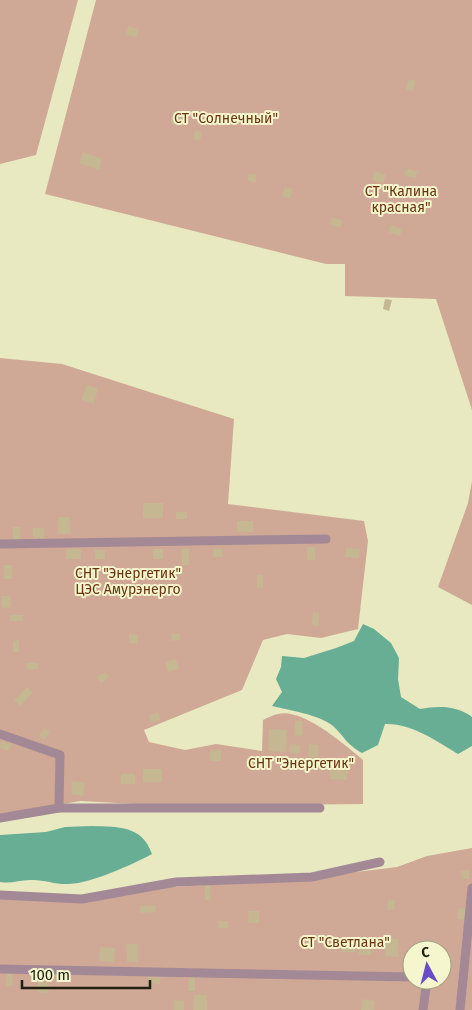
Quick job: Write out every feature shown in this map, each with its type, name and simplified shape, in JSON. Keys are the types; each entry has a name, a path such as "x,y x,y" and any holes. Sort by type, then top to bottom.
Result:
{"street":[{"path":"0,544 326,539"},
{"path":"0,734 60,755 59,808"},
{"path":"0,818 59,808 320,808"},
{"path":"0,895 82,899 176,882 312,877 380,862"},
{"path":"460,1010 472,888"},
{"path":"0,969 402,977"},
{"path":"423,1010 426,990"}],"green space":[{"path":"0,0 78,0 36,155 0,164"},
{"name":"СТ \"Солнечный\"","path":"96,0 472,0 472,410 436,299 345,296 345,264 326,264 45,194"},
{"name":"СНТ \"Энергетик\" ЦЭС Амурэнерго","path":"0,358 62,364 234,419 228,504 364,521 368,541 358,629 321,638 287,634 263,640 242,690 144,730 149,742 185,750 216,744 262,751 263,720 278,714 299,717 323,729 363,760 363,804 171,806 81,801 0,814"},
{"path":"472,481 472,605 438,587 468,503"},
{"name":"СТ \"Светлана\"","path":"472,848 472,1010 0,1010 0,899 92,901 149,888 283,881 397,867 427,856"}],"shaded area":[{"path":"363,624 374,629 391,643 399,658 398,679 401,697 420,709 447,707 460,710 472,717 472,746 458,754 405,726 385,724 378,745 362,753 327,722 304,713 272,706 282,692 276,679 281,667 282,656 304,658 354,641"},
{"path":"65,827 120,828 135,833 148,845 152,854 111,873 78,883 64,884 35,880 0,882 0,835 46,832"}],"building":[{"path":"128,26 138,29 137,37 126,35"},
{"path":"409,79 416,81 413,91 406,89"},
{"path":"174,112 182,115 179,126 170,123"},
{"path":"254,112 264,115 260,125 251,122"},
{"path":"196,130 202,132 200,141 193,139"},
{"path":"83,152 102,159 99,170 79,163"},
{"path":"407,168 418,172 415,178 404,175"},
{"path":"375,171 386,175 383,183 372,180"},
{"path":"249,173 257,175 255,183 247,180"},
{"path":"285,187 293,189 290,199 282,196"},
{"path":"332,217 343,221 340,228 330,224"},
{"path":"390,225 402,229 400,236 388,232"},
{"path":"385,299 392,300 389,311 383,309"},
{"path":"86,385 98,388 94,404 82,400"},
{"path":"143,503 163,503 163,518 143,518"},
{"path":"176,512 187,512 187,519 176,519"},
{"path":"58,517 70,517 70,534 58,534"},
{"path":"237,521 253,521 253,532 237,532"},
{"path":"13,527 20,527 20,539 13,539"},
{"path":"33,528 44,528 44,538 33,538"},
{"path":"307,547 315,547 315,560 307,560"},
{"path":"189,548 189,565 182,565 181,549"},
{"path":"346,548 360,549 359,558 345,557"},
{"path":"66,549 81,549 81,559 66,559"},
{"path":"153,549 163,549 163,559 153,559"},
{"path":"213,549 223,549 223,557 213,557"},
{"path":"95,550 105,550 105,559 95,559"},
{"path":"4,565 12,565 12,579 4,579"},
{"path":"257,575 263,575 263,588 257,588"},
{"path":"1,596 10,596 11,607 2,608"},
{"path":"313,612 319,613 318,626 312,625"},
{"path":"10,615 23,615 23,621 10,621"},
{"path":"180,633 180,640 172,641 171,634"},
{"path":"129,634 138,635 137,644 129,643"},
{"path":"19,640 19,652 13,652 13,641"},
{"path":"176,659 179,669 168,672 165,662"},
{"path":"26,663 38,663 38,669 27,670"},
{"path":"105,672 109,677 101,683 97,677"},
{"path":"27,687 33,693 20,706 14,700"},
{"path":"158,712 161,720 151,723 149,716"},
{"path":"295,721 303,721 302,736 294,735"},
{"path":"45,728 50,733 44,740 39,735"},
{"path":"269,729 287,730 286,752 268,751"},
{"path":"1,741 12,744 9,751 0,748"},
{"path":"290,744 300,745 300,754 290,753"},
{"path":"309,744 318,745 318,757 308,757"},
{"path":"210,750 221,750 221,761 210,761"},
{"path":"143,769 162,769 162,782 143,782"},
{"path":"330,769 348,770 347,780 330,779"},
{"path":"121,774 135,774 135,784 121,784"},
{"path":"72,781 85,783 83,796 71,794"},
{"path":"469,870 469,879 462,879 461,871"},
{"path":"205,885 210,885 210,900 205,900"},
{"path":"388,899 395,900 394,910 387,910"},
{"path":"155,905 156,912 140,913 140,906"},
{"path":"458,908 468,909 467,920 457,919"},
{"path":"249,911 259,911 259,923 248,923"},
{"path":"219,921 228,921 228,928 218,928"},
{"path":"385,938 398,939 398,957 385,956"},
{"path":"341,939 355,940 355,952 341,952"},
{"path":"359,942 371,942 371,955 359,955"},
{"path":"126,944 138,944 138,962 127,962"},
{"path":"100,947 115,948 114,962 99,961"},
{"path":"7,972 13,973 12,986 6,986"},
{"path":"148,977 160,977 160,984 148,983"},
{"path":"189,977 195,978 195,991 188,991"},
{"path":"38,982 49,983 48,993 37,992"},
{"path":"194,995 207,995 207,1010 193,1010"},
{"path":"363,999 375,1001 374,1010 361,1010"},
{"path":"174,1000 184,1001 184,1010 174,1010"}],"park label":[{"name":"СТ \"Калина красная\"","path":"401,200"},
{"name":"СНТ \"Энергетик\"","path":"301,763"}]}
